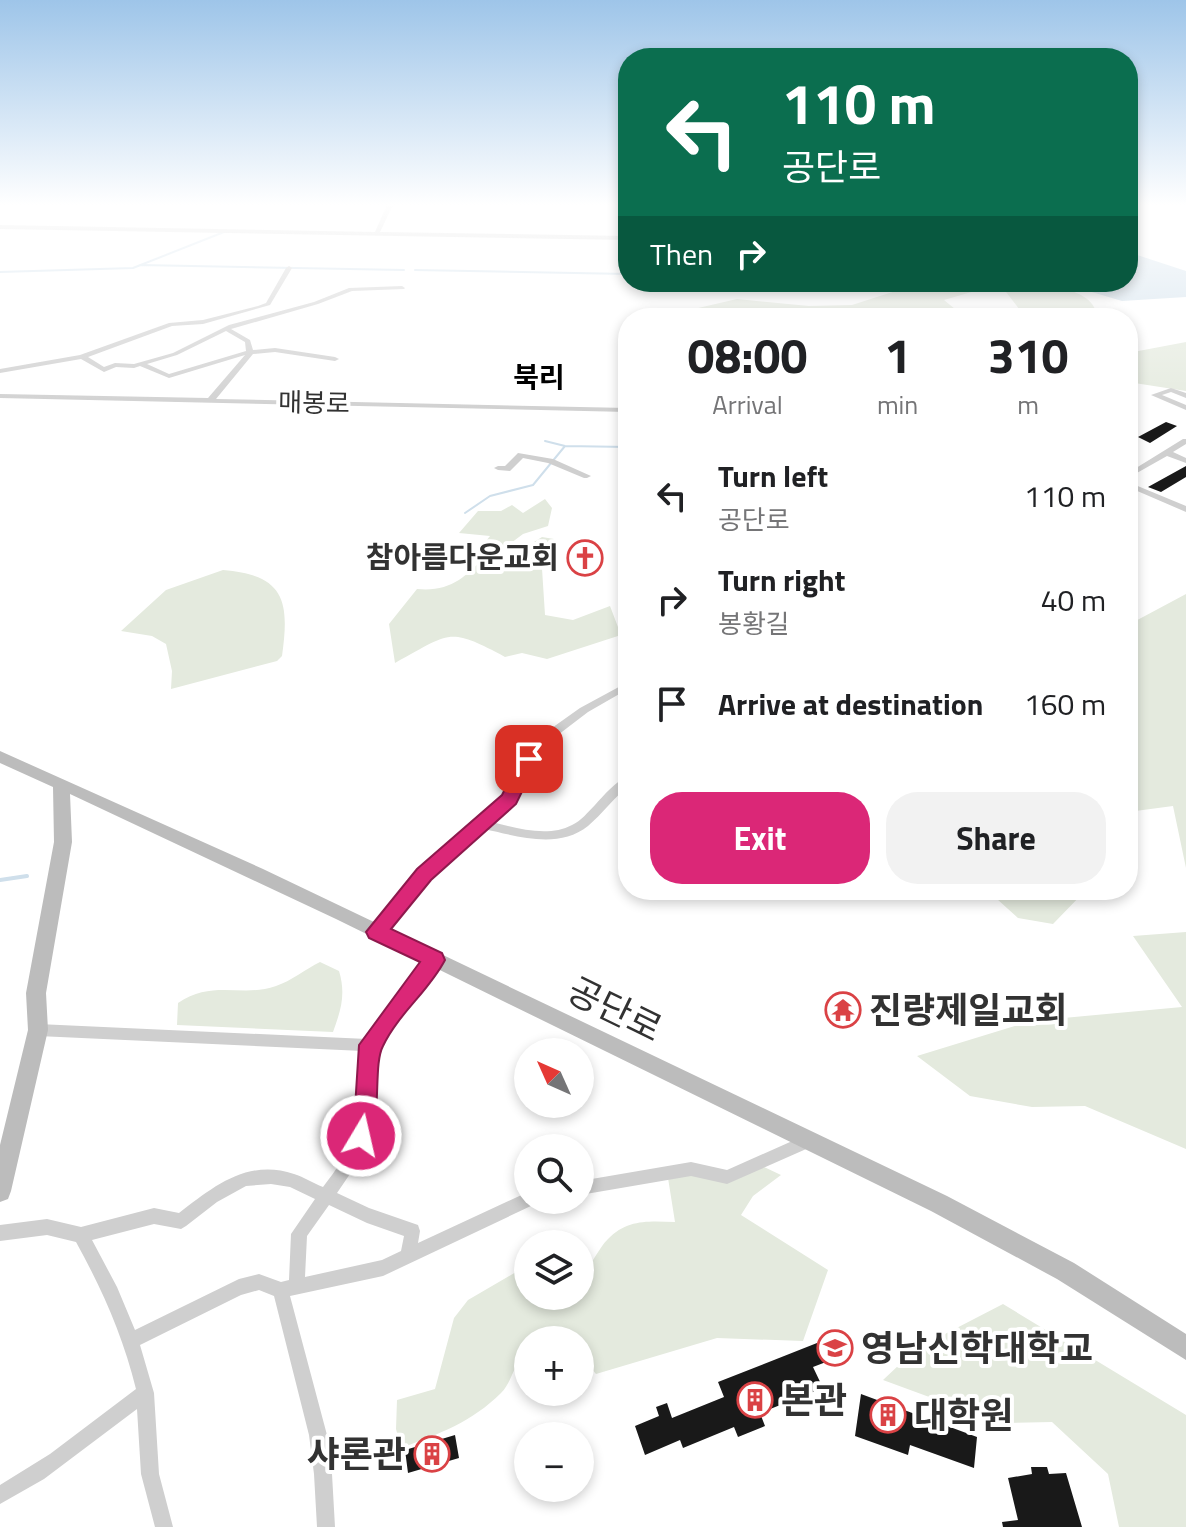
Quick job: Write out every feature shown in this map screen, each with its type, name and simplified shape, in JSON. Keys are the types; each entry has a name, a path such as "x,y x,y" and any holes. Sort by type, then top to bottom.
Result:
{"street":[{"path":"0,371 82,357 171,324 203,322 260,307 268,304 284,276"},
{"path":"82,357 104,370 123,363 134,366 182,352 197,341 351,289 402,288"},
{"path":"260,307 264,317"},
{"path":"210,401 249,352 248,341 228,330"},
{"path":"140,364 175,375 249,352 275,350 335,359"},
{"path":"1186,396 1171,390 1155,395 1186,408"},
{"name":"매봉로","path":"0,396 618,410"},
{"path":"1138,470 1186,441"},
{"path":"1167,453 1186,461"},
{"path":"502,469 521,455 550,461 587,476"},
{"path":"1138,488 1183,505"},
{"path":"377,932 424,875 510,799 529,759 546,738 584,710 618,691"},
{"name":"공단로","path":"0,757 377,932 808,1141 1117,1299 1186,1348"},
{"path":"0,1191 38,1030 36,993 63,842 61,785"},
{"path":"482,824 538,835 578,828 618,787"},
{"path":"326,1527 323,1467 315,1419 294,1352 289,1288 299,1234 327,1198 361,1136 367,1108 370,1045 434,960"},
{"path":"38,1030 370,1045"},
{"path":"594,1186 691,1169 727,1177 808,1141"},
{"path":"0,1233 47,1227 81,1235 154,1216 181,1221 212,1197 244,1179 291,1180 327,1198 412,1231 409,1254"},
{"path":"133,1340 239,1287 259,1282 289,1288 383,1268 514,1206"},
{"path":"81,1235 118,1301 133,1340 145,1393 150,1474 164,1527"},
{"path":"0,1495 36,1477 102,1422 145,1393"}],"shaded area":[{"path":"893,292 971,292 944,300 954,308 698,308 737,299 809,306 852,305"},
{"path":"1006,292 1073,292 1087,299 1094,308 1018,308"},
{"path":"1186,342 1186,391 1138,384 1138,351"},
{"path":"545,499 552,508 548,526 523,534 499,552 482,546 490,536 459,533 478,511 501,511 512,505 523,513"},
{"path":"542,537 554,539 541,553 545,615 573,620 610,606 618,636 547,659 522,653 505,657 471,641 449,637 395,663 389,624 417,589 439,588 456,582 487,554 515,554"},
{"path":"223,570 259,578 278,594 285,620 282,656 277,661 171,689 172,671 166,644 152,636 121,631 166,590"},
{"path":"1186,594 1186,868 1173,806 1138,811 1138,620"},
{"path":"998,900 1076,900 1053,924 1018,918"},
{"path":"1186,932 1186,1149 1085,1106 1032,1107 970,1096 917,1056 1031,1021 1182,1007 1133,936"},
{"path":"320,962 339,971 341,979 342,1002 333,1032 177,1025 178,1003 191,996 215,990 276,986"},
{"path":"762,1166 781,1175 753,1196 741,1215 828,1270 803,1341 717,1338 596,1374 594,1326 514,1326 514,1371 505,1388 478,1412 454,1426 401,1448 396,1429 397,1400 435,1389 454,1318 468,1300 514,1273 514,1310 594,1310 594,1258 604,1243 615,1232 631,1225 675,1222 668,1178"},
{"path":"1003,1304 1186,1415 1186,1527 1119,1527 1108,1474 1052,1422 1000,1423 883,1380 916,1349"}],"water":[{"path":"1138,276 1186,276 1186,297 1122,301 1092,292 1138,292"}],"building":[{"path":"1166,422 1177,426 1150,443 1138,437"},
{"path":"1186,466 1186,477 1161,492 1148,487"},
{"name":"본관","path":"817,1343 826,1362 813,1367 823,1388 760,1413 765,1426 738,1437 734,1427 683,1448 680,1440 645,1455 635,1426 659,1416 656,1407 667,1403 672,1418 724,1397 718,1382"},
{"name":"대학원","path":"861,1394 977,1437 974,1468 910,1445 908,1455 855,1436"},
{"name":"샤론관","path":"455,1435 459,1458 408,1473 405,1450"},
{"path":"1031,1467 1047,1467 1049,1474 1066,1473 1082,1527 1003,1527 1002,1522 1018,1520 1008,1478 1032,1474"}],"waterway":[{"path":"545,441 565,446"},
{"path":"465,513 490,496 533,485 565,446"},
{"path":"565,446 618,447"},
{"path":"0,880 27,876"}],"place":[{"name":"참아름다운교회","path":"585,558"},
{"name":"진량제일교회","path":"843,1010"},
{"name":"영남신학대학교","path":"835,1348"},
{"name":"본관","path":"755,1400"},
{"name":"대학원","path":"888,1415"},
{"name":"샤론관","path":"432,1454"}],"district":[{"name":"북리","path":"539,377"}],"route":[{"path":"361,1136 367,1108 370,1045 434,960 377,932 424,875 510,799 529,759"}]}
